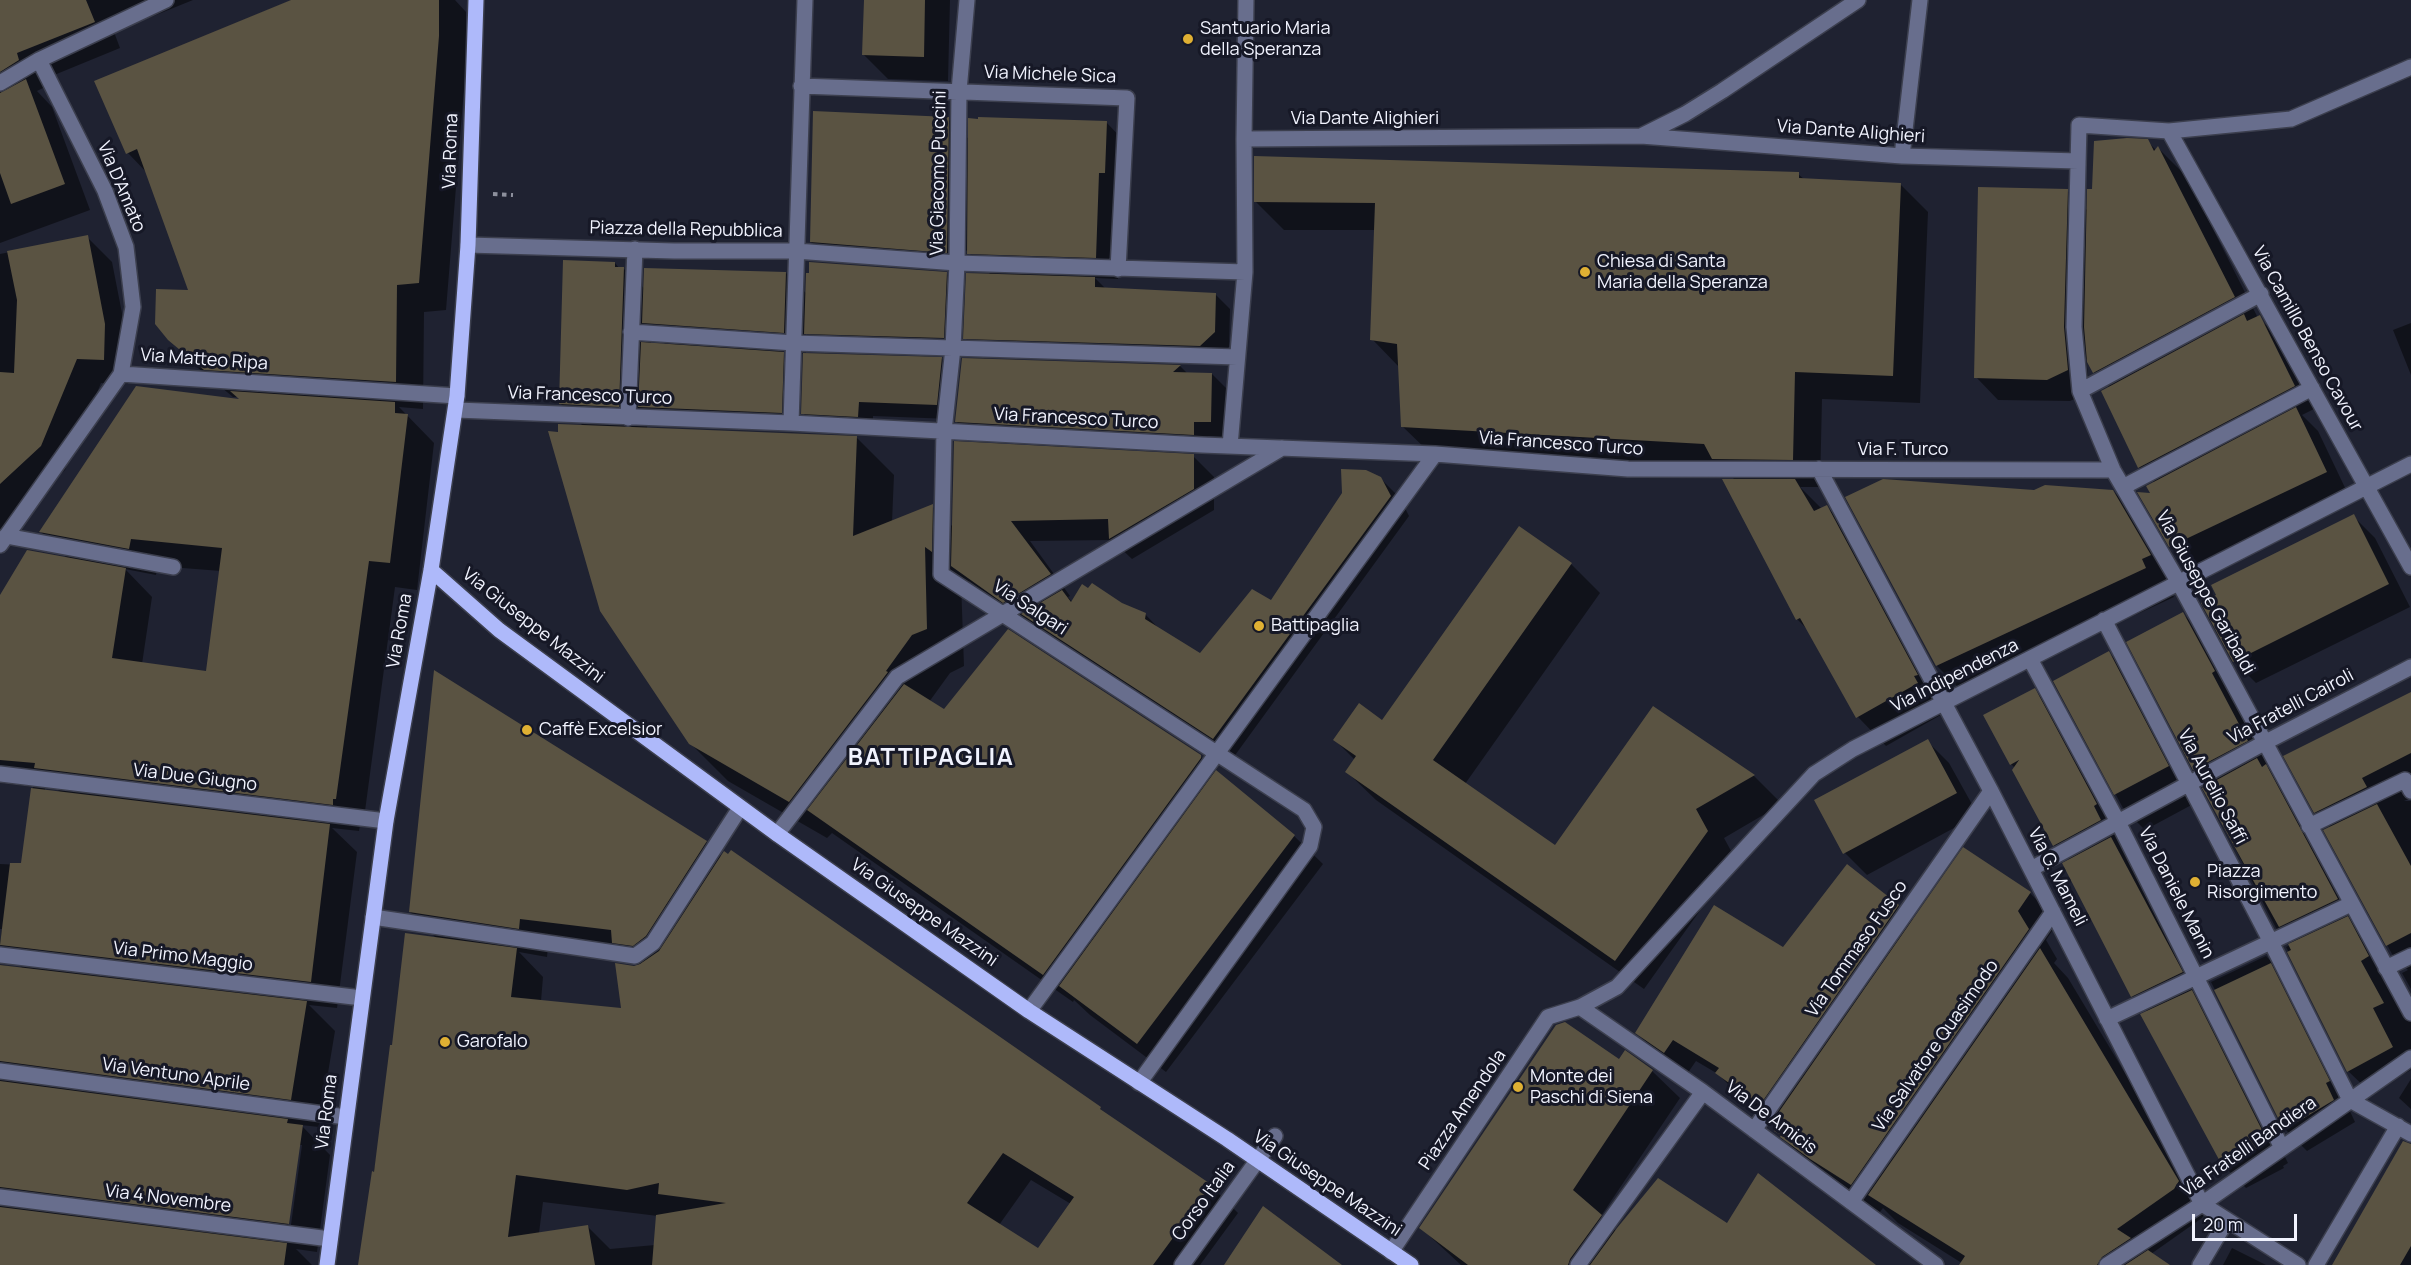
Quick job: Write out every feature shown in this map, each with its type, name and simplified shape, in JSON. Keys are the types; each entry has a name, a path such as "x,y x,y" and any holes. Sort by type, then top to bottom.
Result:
{"main road":[{"name":"Via Roma","path":"327,1265 386,821 431,570 457,403 468,245 476,0"},
{"name":"Via Giuseppe Mazzini","path":"431,570 500,630 740,808 1029,1011 1411,1265"}],"street":[{"path":"0,83 39,60 166,0"},
{"name":"Piazza della Repubblica","path":"468,245 674,251 796,251 805,0"},
{"name":"Via Giacomo Puccini","path":"945,431 953,348 960,91 967,0"},
{"path":"1230,446 1245,272 1246,0"},
{"path":"1641,136 1713,97 1858,0"},
{"path":"1902,156 1920,0"},
{"name":"Via D'Amato","path":"39,60 105,190 126,247 133,307 121,374"},
{"path":"2078,161 2079,125 2169,131 2291,119 2411,67"},
{"name":"Via Michele Sica","path":"801,86 1127,98 1118,269"},
{"name":"Via Camillo Benso Cavour","path":"2169,131 2411,567"},
{"name":"Via Dante Alighieri","path":"1244,139 1641,136 1902,156 2078,161"},
{"name":"Via Giuseppe Garibaldi","path":"2078,161 2074,327 2080,391 2113,470 2179,583 2411,1013"},
{"path":"628,417 635,249"},
{"path":"791,423 796,251 957,263 1245,272"},
{"path":"2080,391 2261,294"},
{"path":"631,332 794,343 1238,357"},
{"name":"Via Matteo Ripa","path":"3,540 121,374 457,403"},
{"path":"2123,487 2312,388"},
{"name":"Via Francesco Turco","path":"457,403 536,422 628,417 791,423 1230,446 1435,454 1628,469 1693,470"},
{"name":"Via Salgari","path":"945,431 940,574 1218,752 1304,810 1314,827 1310,846 1139,1083"},
{"path":"777,834 897,676 1282,448"},
{"path":"1029,1011 1435,454"},
{"name":"Via Indipendenza","path":"1580,1007 1617,987 1814,774 1853,749 2411,464"},
{"name":"Via G. Mameli","path":"1819,469 1991,791 2202,1204"},
{"name":"Via F. Turco","path":"1693,470 2113,470"},
{"path":"3,540 173,567"},
{"name":"Via Aurelio Saffi","path":"2104,620 2350,1100"},
{"name":"Via Daniele Manin","path":"2030,659 2118,822 2282,1148"},
{"name":"Via Fratelli Cairoli","path":"2031,869 2264,743 2411,667"},
{"name":"Via Due Giugno","path":"0,774 386,821"},
{"path":"2309,826 2405,780 2411,791"},
{"name":"Via Tommaso Fusco","path":"1754,1130 1991,791"},
{"path":"373,917 635,956 653,943 740,808"},
{"path":"2107,1018 2351,904"},
{"name":"Via Salvatore Quasimodo","path":"1851,1203 2053,912"},
{"name":"Via Primo Maggio","path":"0,955 362,998"},
{"path":"2386,968 2411,956"},
{"name":"Via De Amicis","path":"1580,1007 1703,1092 1936,1265"},
{"name":"Piazza Amendola","path":"1391,1252 1548,1017 1580,1007"},
{"name":"Via Fratelli Bandiera","path":"2107,1265 2202,1204 2411,1058"},
{"name":"Via Ventuno Aprile","path":"0,1071 346,1117"},
{"path":"1578,1265 1703,1092"},
{"path":"2316,1265 2404,1130 2350,1100"},
{"name":"Corso Italia","path":"1182,1265 1275,1136"},
{"name":"Via 4 Novembre","path":"0,1197 330,1239"},
{"path":"2202,1204 2298,1265"},
{"path":"2200,1265 2227,1220"}],"building":[{"path":"0,0 86,0 95,22 17,53 19,60 0,72"},
{"path":"291,0 439,0 439,36 419,283 397,285 396,382 204,370 168,340 155,324 156,289 188,290 137,149 126,154 94,81"},
{"path":"864,0 925,0 924,57 862,55"},
{"path":"26,79 65,184 11,204 0,173 0,93"},
{"path":"813,111 949,117 947,253 810,242"},
{"path":"978,117 1107,121 1105,173 1099,173 1096,258 967,254 968,118 978,119"},
{"path":"2148,139 2154,151 2158,146 2235,297 2093,373 2087,362 2084,327 2087,189 2092,189 2094,141"},
{"name":"Chiesa di Santa Maria della Speranza","path":"1254,156 1799,172 1799,178 1901,183 1893,376 1795,372 1793,460 1712,459 1704,444 1401,427 1397,344 1370,340 1375,203 1254,202"},
{"path":"1978,187 2068,189 2064,327 2068,370 2047,380 1974,378"},
{"path":"88,235 105,324 104,360 77,359 41,446 0,484 0,372 14,373 17,300 7,251"},
{"path":"563,260 615,262 615,267 624,267 619,407 559,404"},
{"path":"809,262 947,272 944,338 804,334 806,273 809,273"},
{"path":"644,268 786,272 784,333 642,323"},
{"path":"966,273 1095,277 1095,287 1216,293 1215,332 1200,346 963,339"},
{"path":"2244,314 2247,321 2260,315 2295,386 2138,468 2101,391"},
{"path":"641,342 784,352 782,413 638,407"},
{"path":"803,353 942,357 937,405 859,402 858,417 801,414"},
{"path":"962,358 1181,365 1173,372 1212,373 1211,422 1194,422 1194,435 955,422"},
{"path":"136,386 239,399 230,391 395,402 395,413 408,414 390,563 369,561 336,799 333,799 333,805 34,768 35,763 0,760 0,595 27,550 126,568 112,658 206,671 222,548 131,539 129,549 39,532"},
{"path":"2296,407 2327,472 2169,547 2137,492 2150,493 2146,486"},
{"path":"558,424 857,436 853,536 933,504 932,552 925,547 927,629 912,635 886,671 888,672 789,802 689,744 600,611 548,431 558,432"},
{"path":"954,441 1194,454 1194,489 1109,539 1108,519 1011,521 1051,574 1003,603 951,566"},
{"path":"1341,469 1366,470 1381,477 1391,496 1213,739 1021,614 1062,590 1071,602 1082,584 1088,588 1092,583 1122,603 1146,613 1145,619 1200,653 1252,589 1271,600 1342,493"},
{"path":"1722,479 1795,479 1814,511 1827,505 1918,675 1914,676 1918,683 1856,718 1800,618 1796,620"},
{"path":"1883,479 2034,490 2045,485 2113,490 2151,555 2142,559 2146,568 1936,666 1845,497"},
{"path":"2354,514 2389,584 2233,662 2201,603 2216,595 2211,585"},
{"path":"1519,526 1572,563 1433,760 1555,845 1653,706 1755,775 1696,809 1708,831 1615,961 1345,772 1356,756 1333,740 1359,703 1382,720"},
{"path":"2183,612 2215,671 2212,673 2248,741 2193,770 2126,642"},
{"path":"1008,629 1201,755 1043,975 807,810 904,684 944,709"},
{"path":"2109,651 2169,766 2114,795 2053,681"},
{"path":"434,670 707,841 646,936 633,946 612,943 611,930 520,919 519,929 409,912"},
{"path":"2035,688 2097,804 2094,806 2101,820 2053,846 2012,770 2019,760 2010,765 1983,715"},
{"path":"2411,692 2411,753 2362,778 2367,787 2314,813 2283,756"},
{"path":"1928,739 1957,793 1843,854 1814,800"},
{"path":"2257,758 2262,767 2266,764 2338,899 2279,927 2202,788"},
{"path":"1216,770 1295,835 1137,1044 1059,986"},
{"path":"31,788 330,824 311,982 0,945 10,863 21,863"},
{"path":"2377,804 2411,866 2411,933 2386,946 2323,830"},
{"path":"2111,837 2183,972 2131,997 2062,863"},
{"path":"1963,847 2031,892 2018,911 2029,929 1851,1185 1780,1137 1781,1135 1774,1131 1782,1120 1776,1116"},
{"path":"731,850 1212,1185 1153,1265 652,1265 656,1215 726,1203 658,1194 659,1183 627,1190 516,1175 508,1237 588,1225 595,1265 358,1265 372,1171 374,1172 390,1045 392,1045 405,933 517,948 511,997 621,1008 615,963 634,966 659,951 724,851 728,854","holes":["1003,1153 1074,1197 1038,1248 967,1203"]},
{"path":"1847,864 1899,905 1760,1105 1715,1073 1719,1068 1673,1040 1664,1053 1635,1033 1714,905 1783,947"},
{"path":"2348,916 2369,956 2361,961 2384,1003 2373,1008 2393,1047 2347,1072 2287,952 2291,950 2288,944"},
{"path":"2040,948 2179,1181 2174,1189 2117,1229 2131,1238 2102,1257 2097,1265 1959,1265 1965,1256 1868,1195"},
{"path":"2271,963 2330,1081 2326,1083 2334,1100 2284,1130 2214,990"},
{"path":"0,965 307,1001 291,1100 0,1061"},
{"path":"2192,990 2267,1140 2262,1143 2263,1145 2223,1167 2140,1014"},
{"path":"1565,1022 1619,1059 1625,1050 1653,1070 1573,1190 1602,1215 1568,1265 1468,1265 1419,1228 1556,1025"},
{"path":"0,1081 288,1119 287,1123 303,1125 289,1224 0,1187"},
{"path":"2403,1141 2411,1144 2411,1246 2400,1265 2332,1265"},
{"path":"1758,1173 1876,1265 1590,1265 1658,1178 1727,1223"},
{"path":"1263,1206 1342,1265 1224,1265"},
{"path":"0,1207 287,1243 284,1265 0,1265"},
{"path":"2148,1250 2170,1265 2125,1265"}],"place":[{"name":"Santuario Maria della Speranza","path":"1188,39"},
{"name":"Chiesa di Santa Maria della Speranza","path":"1585,272"},
{"name":"Battipaglia","path":"1259,626"},
{"name":"Caffè Excelsior","path":"527,730"},
{"name":"Piazza Risorgimento","path":"2195,882"},
{"name":"Garofalo","path":"445,1042"},
{"name":"Monte dei Paschi di Siena","path":"1518,1087"}],"district":[{"name":"BATTIPAGLIA","path":"931,758"}]}
